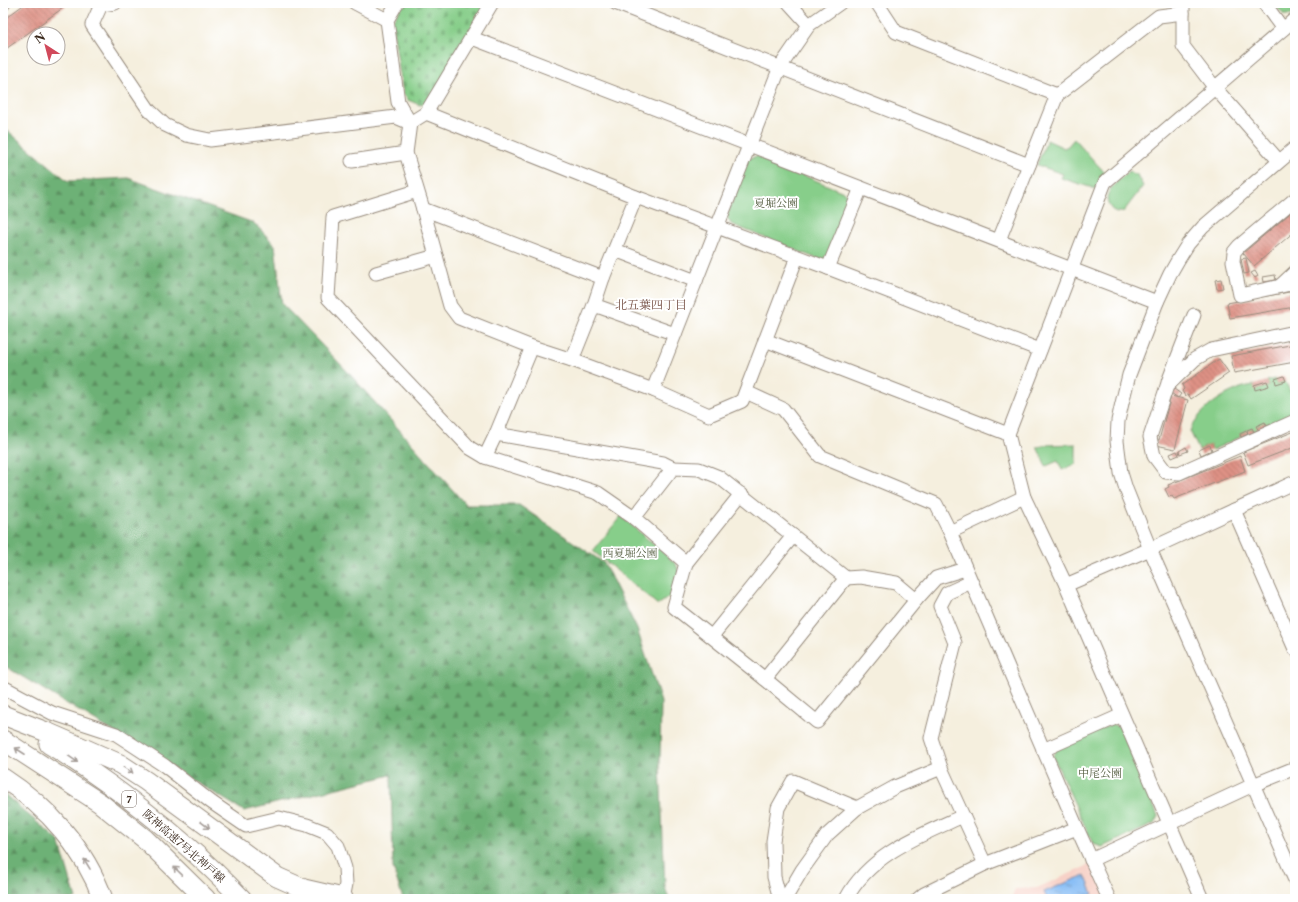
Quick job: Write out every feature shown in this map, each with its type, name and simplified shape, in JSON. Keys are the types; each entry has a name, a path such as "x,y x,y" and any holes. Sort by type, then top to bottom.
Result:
{"highway":[{"path":"3,715 120,764 146,781 277,877 304,889 343,899"},
{"name":"阪神高速7号北神戸線","path":"3,718 69,755 139,806 184,844 228,884 242,899"},
{"name":"阪神高速7号北神戸線","path":"3,740 100,803 145,838 206,899"},
{"path":"3,778 41,807 65,832 87,862 96,879 103,899"}],"street":[{"path":"115,3 99,4 92,25 149,110 165,125 186,135 210,140 396,117 410,123"},
{"path":"355,3 387,20"},
{"path":"397,3 387,20 398,102 410,123 406,153 450,306 459,318 532,347 653,390 709,416 742,401 797,257"},
{"path":"410,123 426,113 492,3"},
{"path":"615,3 1029,164"},
{"path":"789,3 809,25"},
{"path":"653,390 780,67 809,25 840,3"},
{"path":"877,3 896,32 1057,95"},
{"path":"1264,3 1283,29"},
{"path":"999,240 1057,95 1159,16 1183,8 1183,46 1215,88 1279,162"},
{"path":"1202,899 1066,585 1024,497 1008,434 1073,269 1105,182 1295,19"},
{"path":"472,38 1157,302"},
{"path":"426,113 636,197 828,268 1040,350"},
{"path":"1295,148 1203,227 1188,244 1178,260 1157,302 1125,389 1118,421 1117,441 1121,473 1150,549 1295,880"},
{"path":"352,161 406,153"},
{"path":"828,268 861,188"},
{"path":"417,191 333,217 328,298 470,448 485,457 598,493 634,518 686,562"},
{"path":"572,360 636,197"},
{"path":"1295,199 1246,240 1234,252 1233,261 1240,295 1295,283"},
{"path":"423,210 603,278"},
{"path":"615,250 696,280"},
{"path":"376,273 436,256"},
{"path":"1280,286 1295,272"},
{"path":"594,305 675,334"},
{"path":"1194,315 1167,386 1150,437 1154,456 1166,472 1179,473 1295,421"},
{"path":"1167,386 1195,359 1211,350 1295,332"},
{"path":"765,340 1008,434"},
{"path":"485,457 532,347"},
{"path":"746,392 783,409 820,456 936,504 950,532 1043,750 1109,899"},
{"path":"496,434 663,463 673,468 699,469 720,477 846,578 861,577 896,583 916,600"},
{"path":"634,518 673,468"},
{"path":"1066,585 1150,549 1295,482"},
{"path":"741,494 686,562 674,607 765,678 817,722 916,600 936,578 965,569"},
{"path":"950,532 1024,497"},
{"path":"1234,510 1295,649"},
{"path":"712,636 793,536"},
{"path":"765,678 846,578"},
{"path":"971,582 947,593 940,606 955,643 931,738 941,768 985,864"},
{"path":"3,687 52,713 116,734 166,766 211,802 246,826 279,818 307,825 327,833 338,846 345,868 346,884 343,899"},
{"path":"1043,750 1122,715"},
{"path":"785,899 802,870 827,835 857,808 895,787 941,768"},
{"path":"1091,860 1253,785 1295,768"},
{"path":"780,899 774,877 773,841 778,808 793,781 857,808"},
{"path":"846,899 852,887 874,864 900,845 963,816"},
{"path":"918,899 924,894 985,864 1077,828"}],"shaded area":[{"path":"1091,860 1109,899 1011,899 1015,889 1037,888 1087,866"}],"green space":[{"path":"403,3 488,3 430,102 420,105 408,100 403,94 392,22"},
{"path":"1273,3 1295,3 1295,13 1293,15 1284,15"},
{"path":"3,127 68,181 128,178 254,223 275,245 282,304 348,372 466,505 519,505 604,563 637,629 661,702 660,765 665,887 669,899 403,899 393,868 391,775 244,811 3,665"},
{"path":"1074,139 1107,175 1099,190 1061,178 1063,174 1037,165 1047,140 1064,148"},
{"name":"夏堀公園","path":"757,156 846,193 851,200 829,255 823,261 731,224 727,217 747,159"},
{"path":"1129,171 1134,175 1136,173 1143,186 1124,211 1116,213 1110,207 1107,201 1107,196 1114,185"},
{"path":"1275,379 1277,384 1285,381 1295,401 1295,408 1293,409 1295,414 1267,427 1265,422 1257,426 1259,431 1254,432 1252,428 1240,434 1241,437 1212,450 1210,445 1199,450 1190,431 1193,424 1209,406 1215,401 1238,389 1254,385 1256,390 1269,386 1267,381"},
{"path":"1076,444 1076,464 1062,470 1058,461 1046,466 1037,447 1044,445"},
{"name":"西夏堀公園","path":"621,516 676,564 679,572 670,596 658,605 593,551"},
{"name":"中尾公園","path":"1111,724 1120,727 1158,816 1154,824 1102,847 1093,844 1053,756 1057,749"},
{"path":"3,793 59,841 76,899 3,899"}],"water":[{"path":"1085,875 1093,894 1081,899 1047,899 1044,892"}],"building":[{"path":"26,3 65,3 67,5 38,26 26,26 26,34 3,51 3,20"},
{"path":"1295,209 1295,231 1254,266 1243,253"},
{"path":"1246,258 1249,273 1244,274 1241,259"},
{"path":"1255,271 1258,276 1255,278 1251,273"},
{"path":"1275,275 1276,280 1264,282 1263,277"},
{"path":"1221,279 1223,288 1217,289 1215,280"},
{"path":"1295,291 1295,307 1230,318 1227,303"},
{"path":"1295,344 1295,362 1234,373 1231,356"},
{"path":"1219,359 1229,373 1191,399 1188,394 1185,396 1182,391 1184,389 1182,385"},
{"path":"1284,376 1286,381 1276,384 1275,379"},
{"path":"1267,381 1269,386 1255,390 1254,385"},
{"path":"1174,389 1181,394 1178,398 1171,393"},
{"path":"1171,396 1188,400 1175,449 1156,445 1157,440 1159,440"},
{"path":"1265,422 1267,427 1259,431 1256,426"},
{"path":"1252,428 1254,432 1248,434 1247,430"},
{"path":"1246,431 1248,434 1241,437 1240,434"},
{"path":"1295,431 1295,447 1248,465 1243,452"},
{"path":"1210,445 1212,450 1201,455 1199,450"},
{"path":"1186,447 1188,451 1180,454 1179,451"},
{"path":"1177,451 1179,455 1172,458 1170,454"},
{"path":"1240,456 1245,471 1174,499 1172,496 1169,497 1165,489 1169,487 1168,485"}],"district":[{"name":"北五葉四丁目","path":"651,305"}]}
